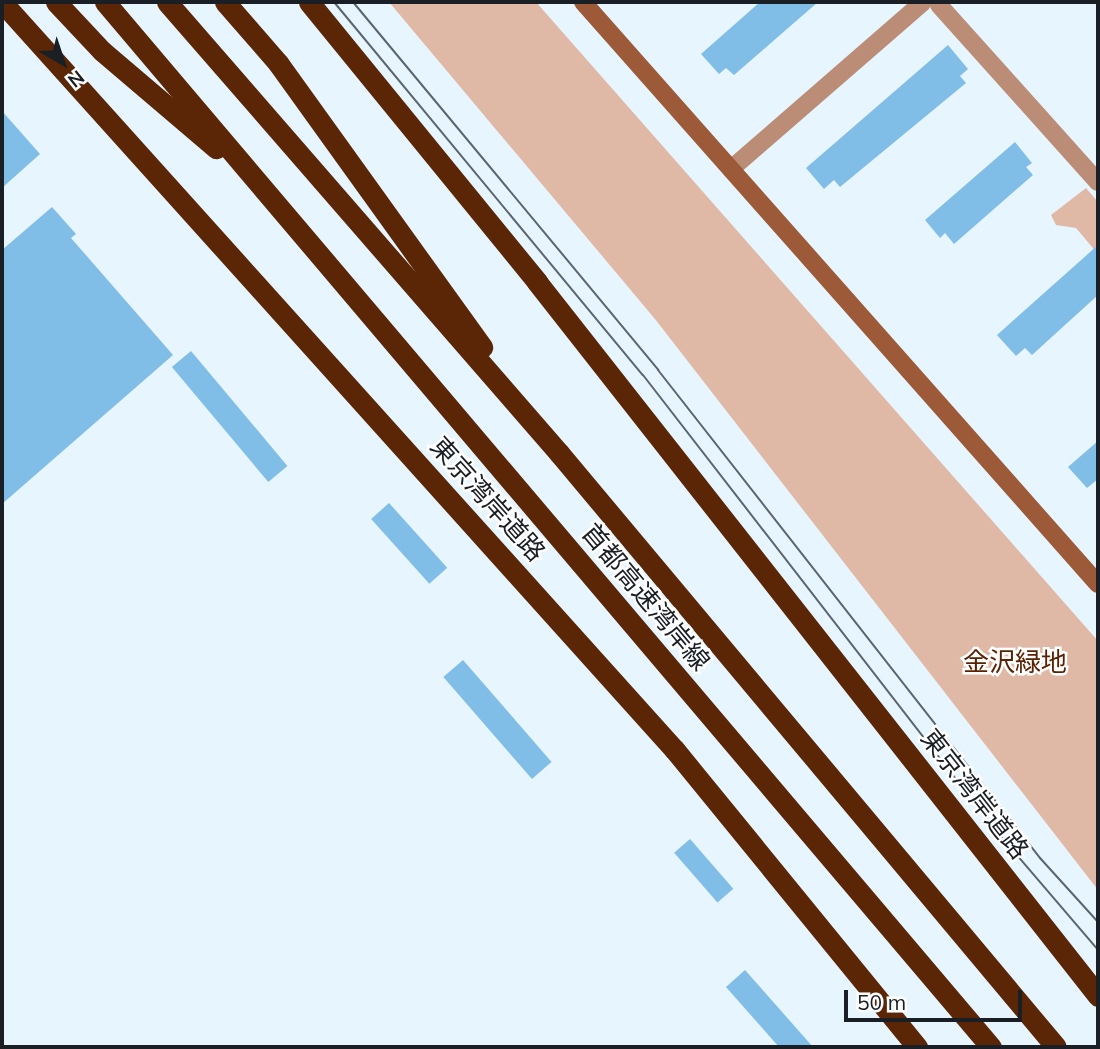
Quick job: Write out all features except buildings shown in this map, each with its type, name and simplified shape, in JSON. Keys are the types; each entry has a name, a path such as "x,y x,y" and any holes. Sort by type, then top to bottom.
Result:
{"highway":[{"name":"東京湾岸道路","path":"2,2 674,749 917,1047"},
{"path":"56,2 102,51 258,182"},
{"path":"105,2 258,182"},
{"path":"167,2 559,453"},
{"path":"225,2 278,64 559,453"},
{"name":"東京湾岸道路","path":"309,2 537,282 1098,996"},
{"name":"首都高速湾岸線","path":"258,182 990,1047"},
{"name":"首都高速湾岸線","path":"559,453 1056,1047"}],"street":[{"path":"583,2 1098,584"},
{"path":"731,169 931,4 1098,183"}],"green space":[{"name":"金沢緑地","path":"389,2 536,2 1098,641 1098,890 655,319"},
{"path":"1086,188 1098,202 1098,254 1076,228 1056,225 1051,215"}],"tram line":[{"path":"334,2 643,375 993,827 1098,950"},
{"path":"353,2 658,370 1040,858 1098,922"}]}
